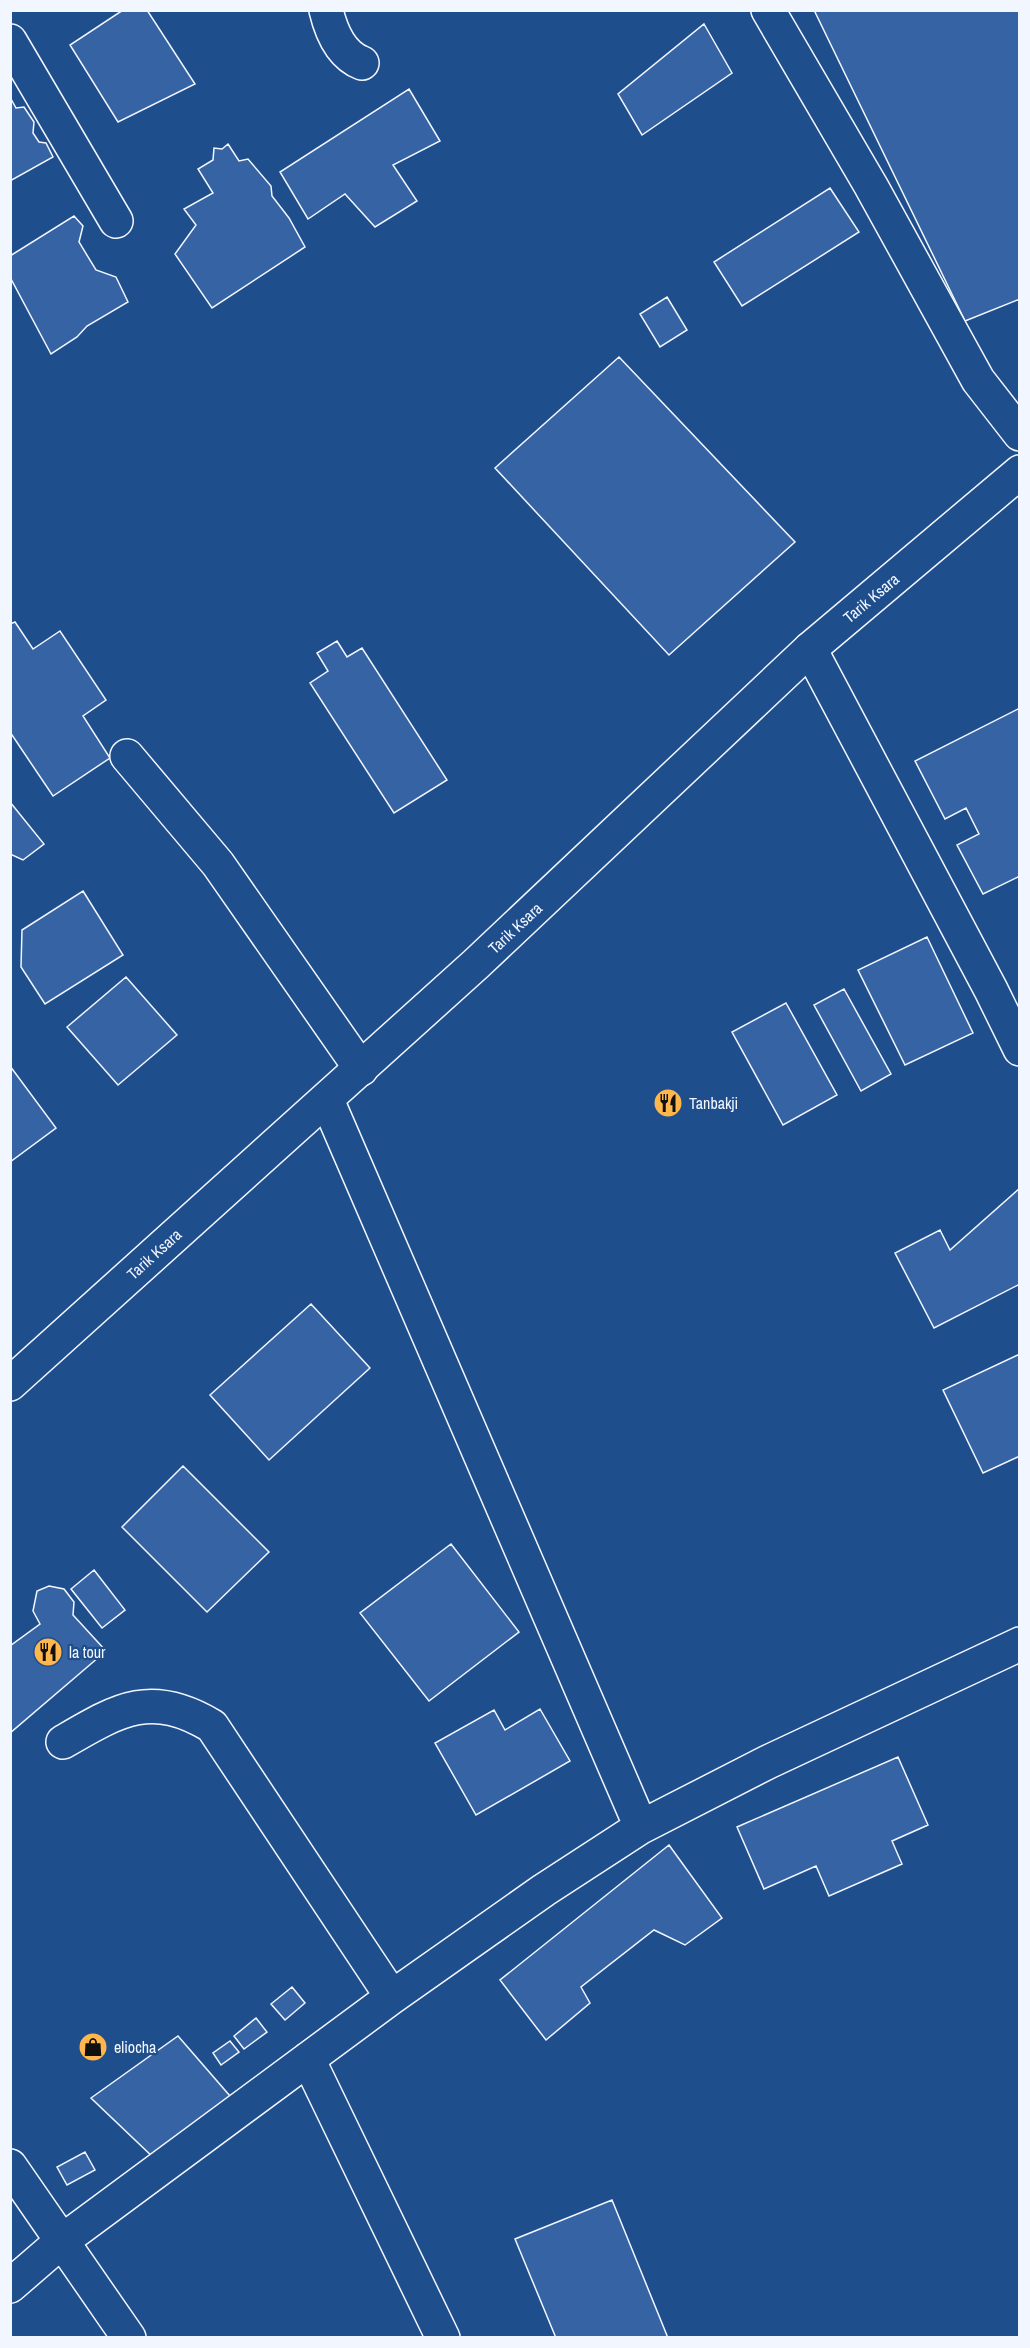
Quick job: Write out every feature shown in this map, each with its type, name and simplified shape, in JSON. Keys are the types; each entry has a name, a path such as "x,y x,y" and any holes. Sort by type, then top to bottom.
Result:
{"street":[{"path":"326,10 331,31 352,59 362,63"},
{"path":"768,10 871,186 978,380 1020,434"},
{"path":"10,41 116,221"},
{"name":"Tarik Ksara","path":"10,1384 361,1070 810,649 1020,472"},
{"path":"810,649 992,990 1020,1049"},
{"path":"127,756 218,864 361,1070"},
{"path":"327,1100 641,1827"},
{"path":"10,2286 62,2241 392,1997 544,1890 641,1827 768,1762 1020,1644"},
{"path":"63,1742 108,1716 139,1706 164,1707 191,1714 212,1726 392,1997"},
{"path":"308,2059 443,2337"},
{"path":"10,2166 129,2337"}],"building":[{"path":"123,10 147,10 195,84 118,122 70,45"},
{"path":"814,10 1020,10 1020,299 965,321"},
{"path":"704,24 732,73 642,135 618,94"},
{"path":"409,89 440,141 393,165 417,201 375,227 345,194 308,219 280,172"},
{"path":"10,97 16,108 24,107 34,122 33,133 39,142 46,143 53,157 10,181"},
{"path":"228,144 239,161 248,159 271,186 272,196 289,218 305,247 212,308 175,254 196,225 184,209 213,193 198,169 213,160 214,148 222,149"},
{"path":"830,188 859,232 742,306 714,262"},
{"path":"74,216 83,226 79,242 96,270 116,277 128,302 87,326 77,337 51,354 10,277 10,256"},
{"path":"667,297 687,330 660,347 640,314"},
{"path":"619,357 795,542 669,655 495,468"},
{"path":"15,622 33,649 60,631 106,700 83,716 110,758 53,796 10,732 10,624"},
{"path":"337,641 347,657 362,648 447,780 394,813 310,683 328,671 317,653"},
{"path":"1020,708 1020,876 983,894 957,845 979,834 966,808 945,819 915,761"},
{"path":"10,802 44,844 23,860 10,854"},
{"path":"83,891 123,955 45,1004 21,967 22,930"},
{"path":"927,937 973,1033 905,1065 858,970"},
{"path":"126,977 177,1035 118,1085 67,1027"},
{"path":"844,989 891,1074 861,1091 814,1005"},
{"path":"786,1003 837,1095 783,1125 732,1032"},
{"path":"10,1066 56,1128 10,1162"},
{"path":"1020,1188 1020,1284 934,1328 895,1253 940,1230 950,1250"},
{"path":"311,1304 370,1368 269,1460 210,1395"},
{"path":"1020,1354 1020,1456 983,1473 943,1390"},
{"path":"183,1466 269,1552 207,1612 122,1527"},
{"path":"451,1544 519,1632 429,1701 360,1613"},
{"path":"94,1570 125,1610 102,1628 71,1589"},
{"path":"49,1586 64,1589 74,1602 73,1615 106,1651 10,1733 10,1646 40,1624 33,1611 37,1591"},
{"path":"540,1709 570,1761 476,1815 435,1743 494,1710 505,1730"},
{"path":"898,1757 928,1825 892,1841 902,1864 829,1896 816,1866 764,1889 737,1827"},
{"path":"669,1845 722,1918 685,1945 654,1930 581,1987 590,2003 546,2040 500,1980"},
{"path":"292,1987 305,2003 285,2020 271,2004"},
{"path":"256,2018 267,2032 244,2049 234,2036"},
{"path":"178,2036 230,2096 156,2160 91,2098"},
{"path":"230,2041 239,2052 221,2065 213,2053"},
{"path":"85,2152 95,2170 67,2185 57,2167"},
{"path":"612,2200 668,2338 556,2338 515,2239"}],"place":[{"name":"Tanbakji","path":"668,1103"},
{"name":"la tour","path":"48,1652"},
{"name":"eliocha","path":"93,2047"}]}
